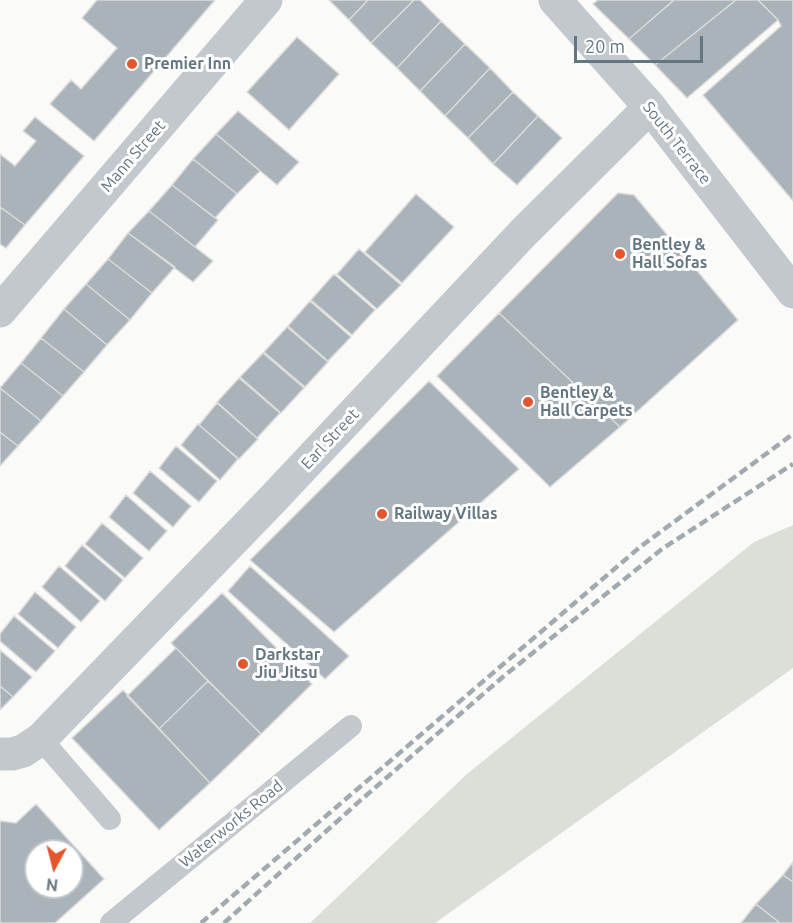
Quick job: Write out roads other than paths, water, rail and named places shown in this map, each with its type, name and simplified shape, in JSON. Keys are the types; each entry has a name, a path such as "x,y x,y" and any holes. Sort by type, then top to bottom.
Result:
{"street":[{"name":"Mann Street","path":"0,311 266,0"},
{"name":"South Terrace","path":"555,0 650,107 793,292"},
{"name":"Earl Street","path":"0,754 23,751 41,739 271,501 523,233 650,107"}],"lane":[{"name":"Waterworks Road","path":"111,923 351,726"},
{"path":"41,739 110,819"}],"railway":[{"path":"201,923 640,547 793,434"},
{"path":"224,923 504,676 662,549 793,464"}],"place":[{"name":"Premier Inn","path":"132,64"},
{"name":"Bentley & Hall Sofas","path":"620,254"},
{"name":"Bentley & Hall Carpets","path":"528,402"},
{"name":"Railway Villas","path":"382,514"},
{"name":"Darkstar Jiu Jitsu","path":"243,664"}]}
